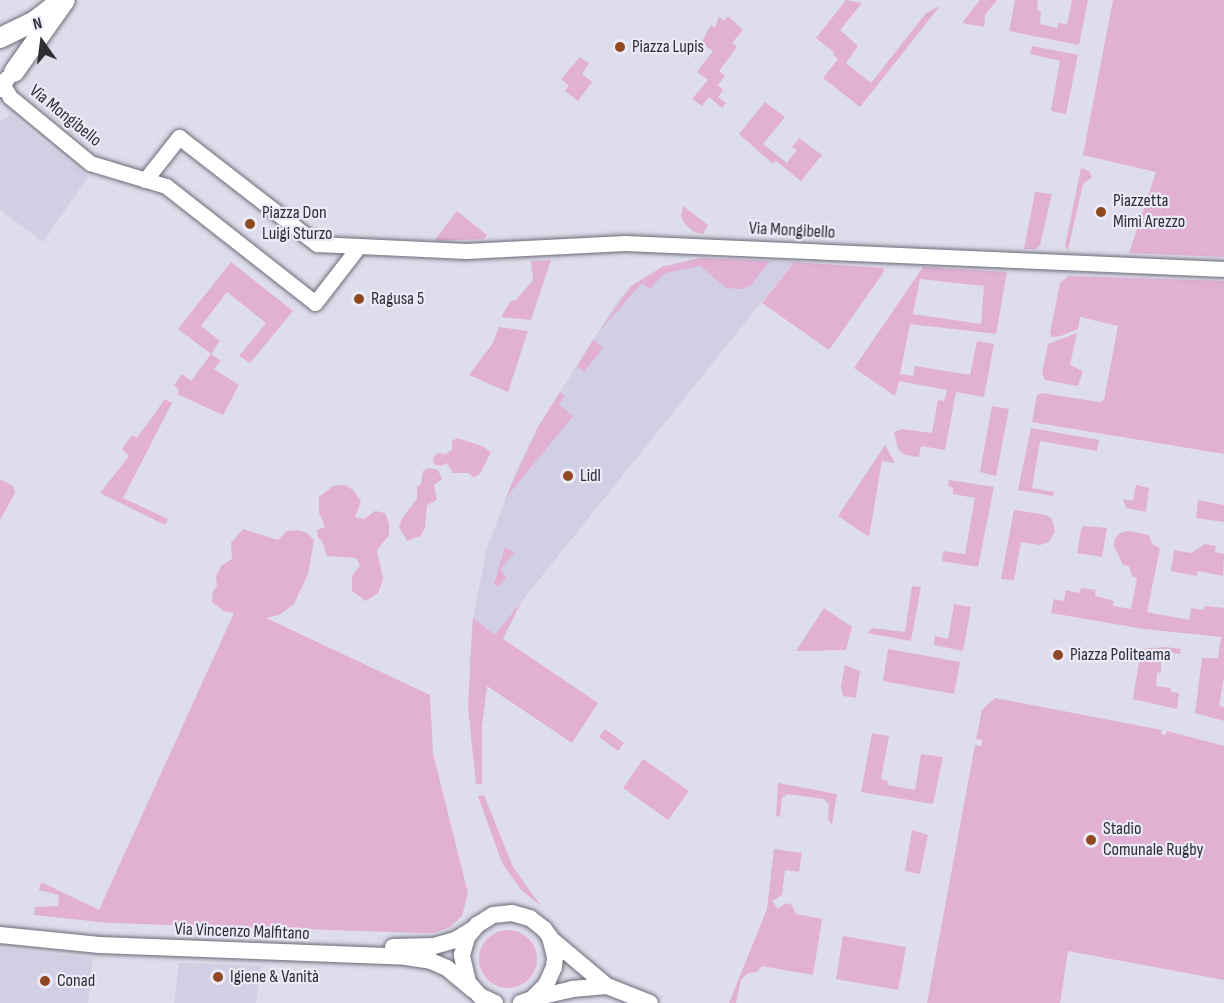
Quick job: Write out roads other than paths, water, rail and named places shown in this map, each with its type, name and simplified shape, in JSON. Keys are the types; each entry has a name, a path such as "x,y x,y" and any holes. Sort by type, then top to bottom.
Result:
{"main road":[{"path":"0,39 35,21 64,0"},
{"path":"5,81 64,0"},
{"path":"0,39 10,45 17,54 5,81"},
{"name":"Via Vincenzo Malfitano","path":"0,925 101,935 407,947 434,946 455,940 493,915 512,913 530,918 607,986"},
{"path":"473,929 464,946 462,964 474,990"},
{"name":"Via Vincenzo Malfitano","path":"0,935 127,946 406,957 431,961 447,968 474,990 495,1003"},
{"path":"527,1001 546,985 554,967 555,957 550,937"},
{"path":"527,1001 572,989 607,986 650,1003"}],"street":[{"name":"Via Mongibello","path":"5,81 10,97 90,163 166,186 315,303 344,266"},
{"path":"145,180 178,137 344,266 359,246"},
{"name":"Via Mongibello","path":"317,244 456,251 625,243 1224,269"}],"place":[{"name":"Piazza Lupis","path":"620,47"},
{"name":"Piazzetta Mimì Arezzo","path":"1101,212"},
{"name":"Piazza Don Luigi Sturzo","path":"250,224"},
{"name":"Ragusa 5","path":"359,299"},
{"name":"Lidl","path":"568,476"},
{"name":"Piazza Politeama","path":"1058,655"},
{"name":"Stadio Comunale Rugby","path":"1091,840"},
{"name":"Igiene & Vanità","path":"218,977"},
{"name":"Conad","path":"45,981"}]}
